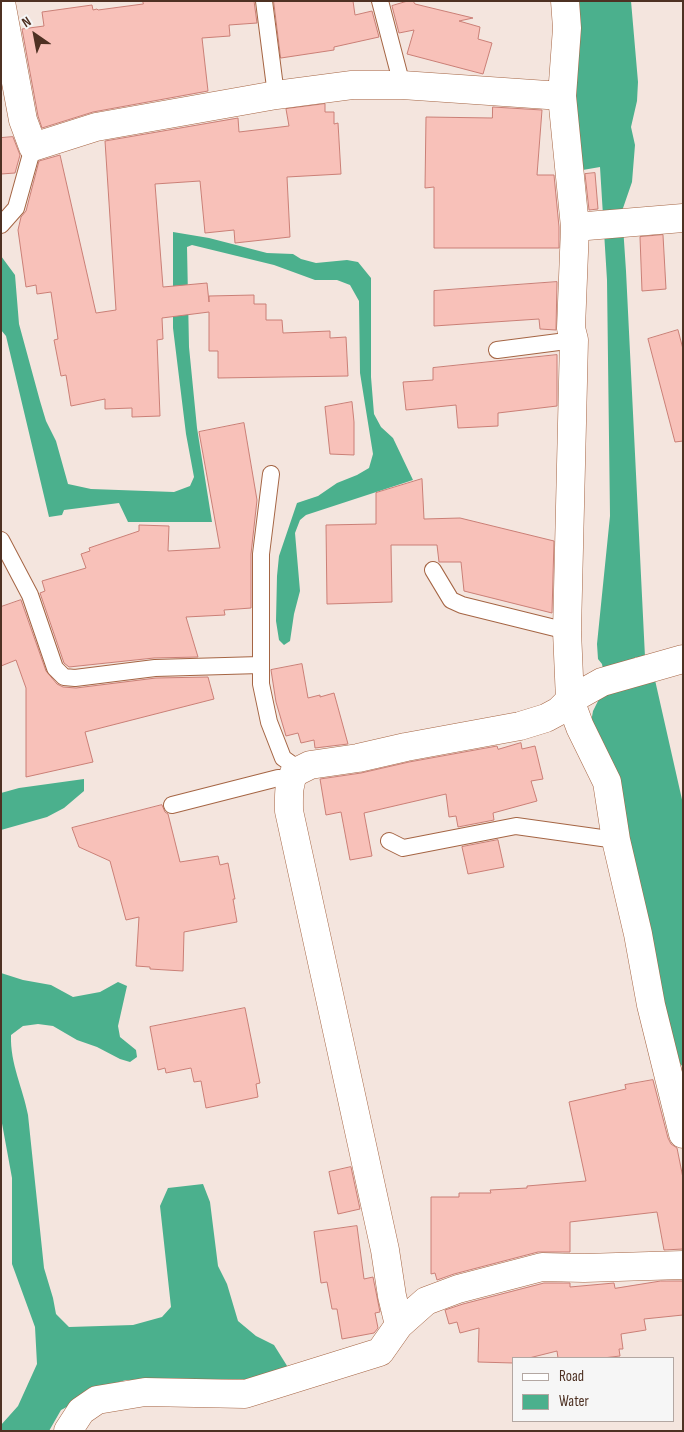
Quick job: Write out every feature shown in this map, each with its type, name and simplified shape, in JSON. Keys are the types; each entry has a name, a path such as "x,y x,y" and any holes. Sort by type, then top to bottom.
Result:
{"street":[{"path":"566,1 567,28 562,96 587,226 571,328 574,340 567,631 570,700 580,727 607,782 616,840 638,934 653,1015 683,1134"},
{"path":"1,2 23,120 33,147 96,127 276,95 352,85 402,86 562,96"},
{"path":"587,226 683,218"},
{"path":"399,1325 392,1296 385,1250 289,811 288,787 296,775 310,766 520,726 546,718 570,700 602,682 683,659"},
{"path":"68,1431 81,1410 97,1400 145,1392 245,1394 380,1352 399,1325 426,1301 458,1289 542,1268 683,1265"}],"lane":[{"path":"264,1 276,95"},
{"path":"380,1 402,86"},
{"path":"1,225 16,208 33,147"},
{"path":"497,350 574,340"},
{"path":"172,805 296,775 283,758 269,722 261,684 261,554 270,474"},
{"path":"1,540 30,595 55,668 64,677 75,678 155,668 260,665"},
{"path":"433,570 451,600 462,605 567,631"},
{"path":"388,841 403,848 516,826 616,840"}],"water":[{"path":"573,1 631,1 638,82 637,101 631,127 635,145 632,182 622,211 645,657 635,657 643,684 655,680 683,804 683,1067 670,1053 589,734 593,711 600,697 608,694 602,664 598,659 597,644 610,516 607,280 600,167 577,171"},
{"path":"173,232 209,238 267,253 293,254 301,259 316,263 347,260 358,262 371,278 371,377 374,414 381,427 393,438 413,480 306,515 300,520 295,533 300,591 290,641 284,645 279,640 276,621 277,576 279,556 297,503 318,496 337,483 369,468 373,454 360,373 359,301 350,285 337,280 315,280 274,265 192,245 187,247 189,347 197,428 212,522 128,522 119,503 64,510 62,515 49,517 6,336 1,330 1,256 15,275 19,324 46,421 56,441 68,484 91,489 174,492 190,486 194,477 186,434 173,328"},
{"path":"84,779 84,791 64,808 47,817 1,830 1,793 19,788"},
{"path":"1,973 23,980 51,985 73,997 100,992 118,982 127,986 118,1026 120,1037 136,1050 137,1057 130,1062 77,1040 53,1026 38,1024 23,1026 11,1035 15,1066 28,1115 44,1268 56,1314 69,1327 133,1325 162,1317 171,1307 160,1206 168,1188 203,1184 210,1202 218,1266 227,1284 238,1321 256,1336 274,1345 289,1369 248,1379 126,1380 109,1385 61,1410 49,1431 1,1431 1,1425 18,1406 37,1364 35,1327 12,1264 12,1178 1,1118"}],"building":[{"path":"143,1 254,1 257,23 229,25 230,36 202,38 208,91 93,112 42,128 38,116 22,29 44,26 42,12 92,5 93,10 98,10 143,4"},
{"path":"274,1 353,1 355,15 372,11 379,37 334,47 334,50 281,58"},
{"path":"408,1 473,18 459,21 480,27 478,39 492,43 483,74 407,54 414,30 399,33 392,6"},
{"path":"325,104 325,112 334,112 334,124 338,123 341,174 287,177 290,237 235,243 234,230 205,233 200,181 155,184 163,287 207,283 209,302 209,296 254,295 254,304 266,304 266,320 282,320 283,333 330,331 330,338 346,337 348,376 218,378 218,351 209,351 209,312 162,318 163,339 157,340 160,416 132,417 132,408 105,409 105,399 71,406 66,375 61,376 54,340 58,339 51,292 37,294 36,285 26,287 18,230 21,217 26,211 39,161 60,155 96,313 116,310 105,141 238,118 239,132 289,126 286,109"},
{"path":"493,107 542,110 537,175 554,175 559,248 434,248 434,187 425,188 426,117 492,118"},
{"path":"13,137 20,155 15,173 1,174 1,138"},
{"path":"595,173 598,209 589,210 585,174"},
{"path":"663,235 666,289 642,291 640,237"},
{"path":"557,282 556,330 540,329 539,319 434,326 434,291"},
{"path":"678,330 683,349 683,441 675,442 648,339"},
{"path":"557,355 557,406 498,413 498,426 458,428 456,405 406,410 403,382 433,380 433,368"},
{"path":"352,402 354,455 330,454 325,407"},
{"path":"244,423 257,500 251,554 251,608 224,610 225,615 186,617 198,657 154,658 69,667 64,663 40,593 45,591 42,581 86,568 81,554 90,551 89,548 139,531 139,525 169,526 168,551 220,548 199,432"},
{"path":"422,479 424,519 460,518 554,541 552,613 464,591 461,562 439,562 437,545 391,545 392,602 327,604 326,525 376,524 376,493"},
{"path":"21,600 46,671 57,684 63,687 76,688 156,678 208,677 214,699 85,732 93,762 26,777 26,688 16,660 1,666 1,607"},
{"path":"302,664 308,698 334,693 348,744 315,748 314,740 301,743 298,733 286,736 276,702 271,670"},
{"path":"521,743 522,749 535,746 543,779 531,781 537,801 493,813 494,820 458,827 456,816 449,817 446,794 364,813 372,856 350,860 341,812 326,815 320,779 361,773 497,746 498,749"},
{"path":"162,805 168,814 180,862 218,856 220,865 228,863 235,899 233,899 237,922 184,932 183,971 150,969 150,967 136,966 139,917 126,920 110,861 79,847 72,828"},
{"path":"498,840 504,867 468,874 462,847"},
{"path":"245,1008 260,1083 256,1084 258,1097 206,1108 201,1081 194,1082 191,1068 166,1073 165,1068 158,1070 150,1027"},
{"path":"653,1080 668,1138 671,1144 677,1148 683,1178 683,1249 664,1250 657,1212 570,1222 570,1252 538,1252 437,1280 435,1273 431,1274 431,1197 459,1197 459,1193 491,1193 490,1190 586,1181 569,1102 626,1089 625,1085"},
{"path":"351,1167 360,1209 338,1214 329,1172"},
{"path":"357,1226 364,1279 373,1277 380,1312 375,1313 378,1328 374,1333 342,1339 337,1309 332,1309 327,1282 321,1283 314,1232"},
{"path":"661,1281 683,1281 683,1315 644,1319 646,1330 621,1334 623,1349 619,1349 620,1356 558,1357 557,1351 533,1357 512,1357 512,1363 478,1362 479,1328 460,1333 457,1322 449,1324 445,1310 544,1283 570,1283 570,1287 614,1283 615,1288"}]}
